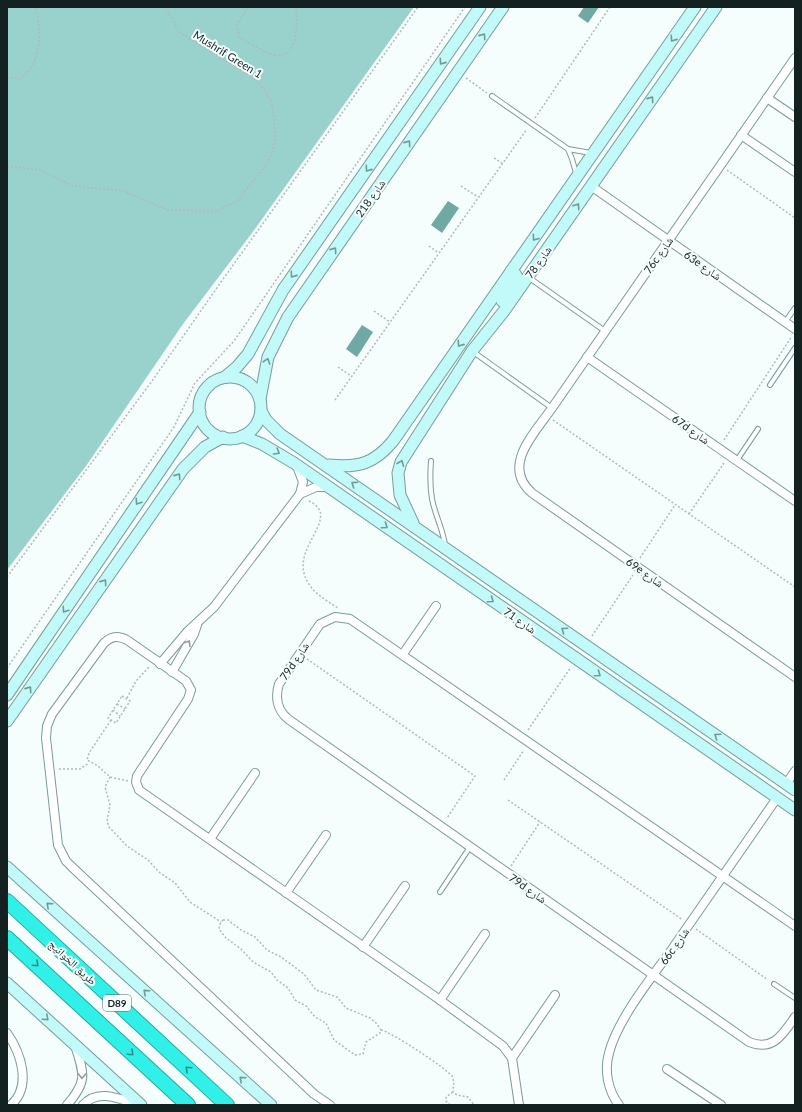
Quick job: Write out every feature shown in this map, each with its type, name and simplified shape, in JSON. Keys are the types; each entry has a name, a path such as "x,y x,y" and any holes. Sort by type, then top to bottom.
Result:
{"highway":[{"name":"طريق الخوانيج","path":"7,901 227,1105"},
{"name":"D89","path":"7,938 188,1105"}],"street":[{"path":"223,438 208,428 200,412 200,401 205,390 214,382 224,378 237,367 248,354 283,290 480,7"},
{"name":"شارع 218","path":"260,399 268,357 288,316 503,7"},
{"name":"شارع 78","path":"327,465 357,466 368,462 386,450 695,7"},
{"name":"شارع 78","path":"415,525 400,495 398,473 401,462 472,351 498,319 528,277 716,7"},
{"name":"76c شارع","path":"522,452 586,357 795,58"},
{"path":"767,98 795,117"},
{"path":"741,135 795,172"},
{"path":"561,229 556,229 554,225 572,193 576,179"},
{"name":"63e شارع","path":"590,186 795,330"},
{"path":"498,319 500,306 517,277 514,272 511,271"},
{"name":"67d شارع","path":"586,357 795,501"},
{"path":"7,721 183,469 204,447 223,438 242,436 255,426 261,411 260,399 253,388 243,380 224,378"},
{"name":"شارع 71","path":"261,411 266,420 280,434 415,525 790,787"},
{"path":"7,695 200,412"},
{"name":"شارع 71","path":"242,436 262,444 294,463 795,810"},
{"name":"69e شارع","path":"522,452 518,470 520,479 525,487 795,677"},
{"path":"157,662 214,608 300,494 303,482 302,474 294,463"},
{"path":"300,494 316,487 328,487"},
{"path":"403,654 436,606"},
{"name":"79d شارع","path":"795,926 355,622 340,617 330,619 320,624 281,679 277,689 277,700 284,715 441,827 755,1045 768,1045 774,1043 783,1034 795,1017"},
{"path":"172,672 194,634 197,625"},
{"path":"330,1105 314,1094 72,867 66,861 58,845 46,738 47,726 52,714 107,639 117,636 122,637 189,685 190,695 138,773 136,782 140,790 440,1000 503,1046 512,1058 519,1105"},
{"path":"717,756 719,752 724,750 773,783 790,787 795,771"},
{"path":"210,839 255,773"},
{"name":"66c شارع","path":"618,1105 609,1085 607,1069 609,1053 623,1022 777,798"},
{"path":"286,893 326,835"},
{"path":"7,867 271,1105"},
{"path":"363,947 405,886"},
{"path":"440,1000 486,934"},
{"path":"7,983 140,1105"},
{"path":"512,1058 555,995"},
{"path":"7,1033 18,1051 22,1073 20,1093 12,1105"},
{"path":"67,1105 81,1086 83,1077 75,1044"},
{"path":"667,1069 721,1105"},
{"path":"83,1105 91,1098 101,1095 140,1105"}],"lane":[{"path":"492,96 568,149 594,153"},
{"path":"568,149 574,164 576,179"},
{"path":"528,277 605,331"},
{"path":"785,322 795,308"},
{"path":"770,385 795,348"},
{"path":"472,351 552,408"},
{"path":"737,460 758,429"},
{"path":"431,461 430,483 432,501 444,534 445,547"},
{"path":"440,892 470,847"},
{"path":"774,984 795,998"}],"path":[{"path":"7,77 20,79 28,73 34,64 39,23 35,7"},
{"name":"Mushrif Green 1","path":"7,166 40,170 73,186 123,191 168,210 217,211 237,201 264,168 271,155 274,141 274,117 271,101 258,81 179,32 172,22 166,7"},
{"path":"248,7 237,25 239,36 270,55 278,56 288,51 296,35 296,7"},
{"path":"7,577 152,381 225,276 418,7"},
{"path":"7,668 174,427 195,383 234,341 465,7"},
{"path":"335,400 531,124 610,7"},
{"path":"458,72 492,96"},
{"path":"494,158 503,163"},
{"path":"720,166 795,218"},
{"path":"461,186 478,198"},
{"path":"429,246 439,253"},
{"path":"374,311 390,322"},
{"path":"718,448 795,330"},
{"path":"338,367 352,376"},
{"path":"546,416 795,587"},
{"path":"689,514 730,455"},
{"path":"300,494 317,507 320,517 304,557 304,572 307,580 316,592 339,609"},
{"path":"586,645 675,505"},
{"path":"299,654 475,776 441,827"},
{"path":"504,780 526,740 576,659"},
{"path":"127,699 133,685 157,662"},
{"path":"122,696 127,699 130,701 116,723 108,718 122,696"},
{"path":"117,704 125,709"},
{"path":"113,710 120,716"},
{"path":"111,720 87,756 89,762 98,766 110,777 122,781 136,782"},
{"path":"57,769 80,769 89,762"},
{"path":"110,777 105,787 110,805 107,821 109,827 127,846 148,860 159,872 175,883 190,902 221,922 228,920 241,930 255,937 267,950 281,957 304,974 316,990 336,997 346,1008 370,1018 381,1030 392,1034 446,1070 453,1080 453,1092"},
{"path":"508,800 774,984"},
{"path":"506,872 541,822"},
{"path":"221,922 219,926 222,934 242,949 253,962 269,970 277,980 288,988 296,1000 306,1006 316,1017 326,1022 330,1027 332,1038 336,1042 355,1055 361,1055 364,1051 366,1042 377,1035 381,1030"},
{"path":"450,1105 446,1101 446,1097 453,1092"},
{"path":"453,1092 457,1095 468,1097 474,1105"}],"shaded area":[{"path":"7,7 414,7 252,233 183,324 86,466 7,570"},
{"path":"584,7 599,7 588,23 578,16"},
{"path":"448,201 459,208 442,233 431,225"},
{"path":"362,325 373,332 357,357 346,349"}]}
